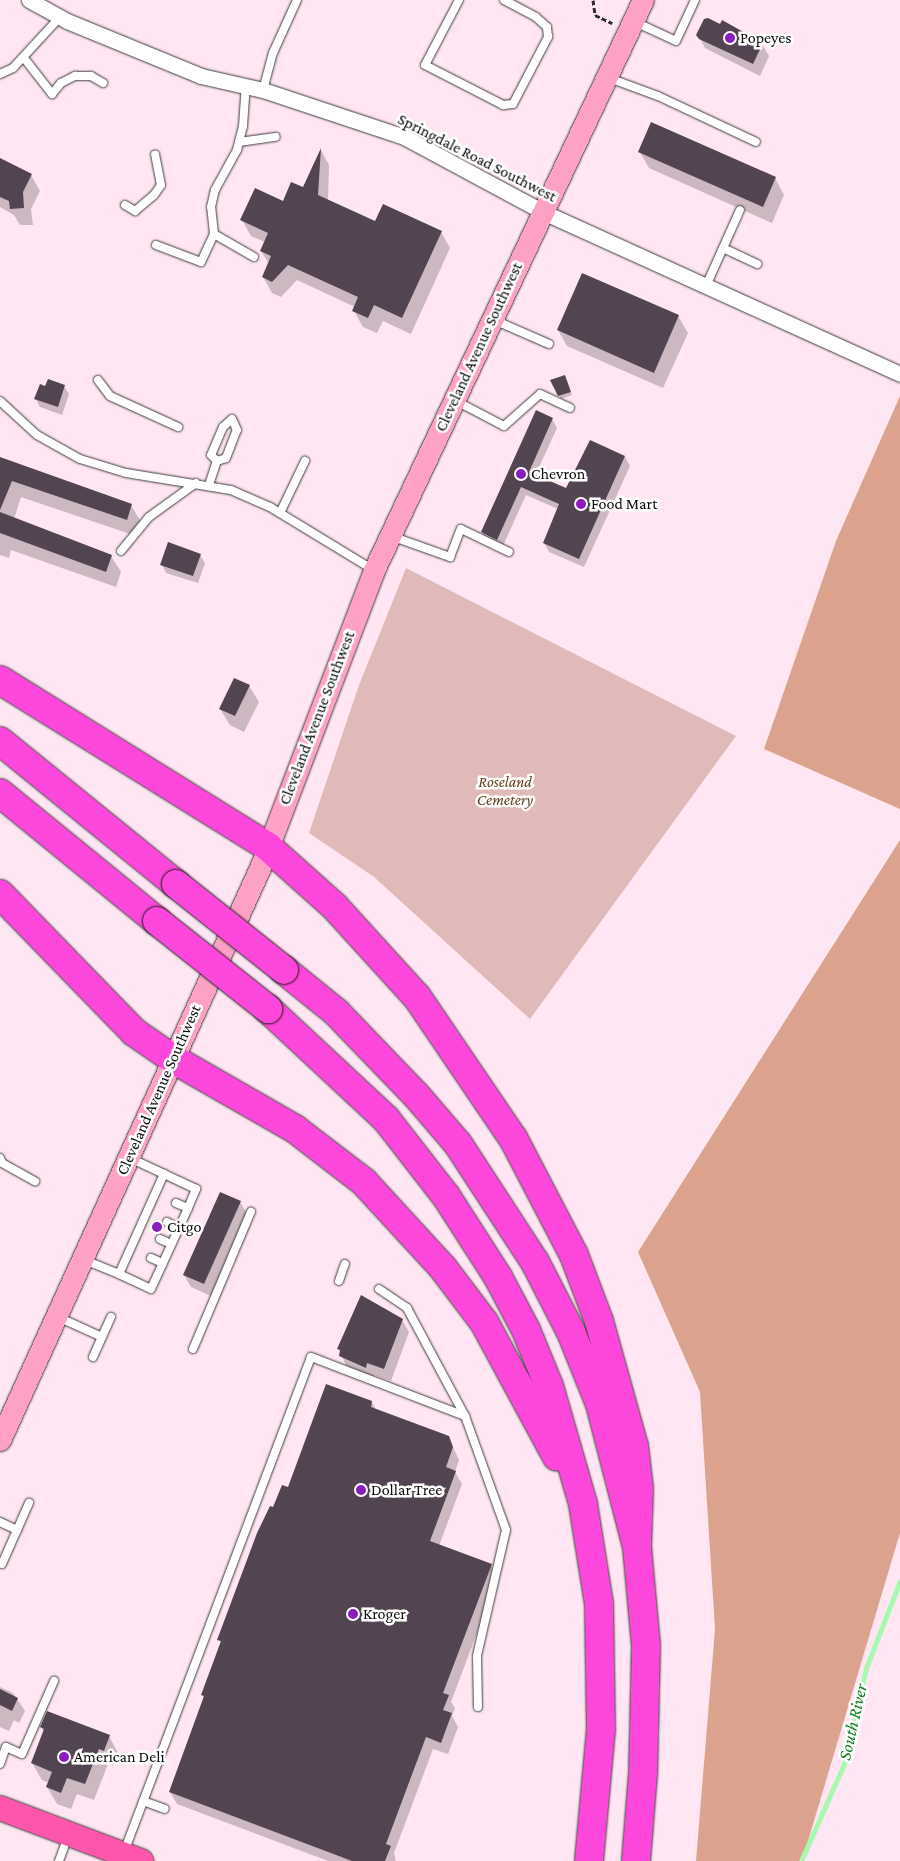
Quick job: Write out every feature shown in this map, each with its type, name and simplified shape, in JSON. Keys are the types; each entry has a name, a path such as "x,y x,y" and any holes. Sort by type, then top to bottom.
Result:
{"highway":[{"path":"0,680 268,847 335,908 416,997 482,1088 543,1192 586,1288 622,1400 634,1446 639,1489 637,1547 646,1654 643,1774 636,1861"},
{"path":"0,741 336,1012 416,1095 458,1144 494,1195 535,1262 578,1350 600,1404 637,1547"},
{"path":"0,793 268,1009 386,1119 474,1236 526,1330 550,1386 583,1504 599,1604 602,1662 601,1729 589,1861"},
{"path":"0,894 134,1032 173,1060 295,1129 332,1155 387,1206 443,1268 484,1322 583,1504"}],"main road":[{"name":"Cleveland Avenue Southwest","path":"0,1440 268,847 374,570 643,0"},
{"path":"0,1808 133,1859"}],"street":[{"name":"Springdale Road Southwest","path":"29,0 60,17 201,76 263,90 404,137 543,212 900,374"}],"lane":[{"path":"263,90 273,52 298,0"},
{"path":"459,0 425,65 503,106 513,104 548,37 547,27 536,17 504,0"},
{"path":"631,26 676,41 695,0"},
{"path":"0,74 24,58 60,17"},
{"path":"24,58 52,94 62,83 75,76 91,76 103,83"},
{"path":"607,77 658,96 756,142"},
{"path":"156,245 201,262 214,234 213,199 239,142 244,126 246,87"},
{"path":"239,142 276,137"},
{"path":"125,205 135,211 154,195 161,185 155,156"},
{"path":"706,286 740,210"},
{"path":"214,234 254,257"},
{"path":"723,248 757,264"},
{"path":"492,320 549,344"},
{"path":"98,380 110,396 178,427"},
{"path":"454,400 504,426 540,394 570,408"},
{"path":"0,401 38,435 80,459 126,474 196,483 231,490 280,513 374,570"},
{"path":"232,419 237,430 226,458 217,461 211,455 223,427 232,419"},
{"path":"209,485 217,461"},
{"path":"280,513 305,461"},
{"path":"121,552 149,517 196,483"},
{"path":"390,535 450,557 461,529 509,552"},
{"path":"82,1259 151,1289 179,1228 196,1189 128,1157"},
{"path":"1,1161 35,1181"},
{"path":"118,1274 149,1214 164,1174"},
{"path":"176,1203 188,1208"},
{"path":"194,1349 251,1212"},
{"path":"167,1222 179,1228"},
{"path":"160,1239 171,1244"},
{"path":"151,1258 163,1263"},
{"path":"339,1281 345,1264"},
{"path":"379,1290 407,1308 465,1416 506,1530 477,1656 478,1707"},
{"path":"56,1316 102,1337"},
{"path":"93,1357 110,1317"},
{"path":"133,1859 144,1801 314,1348"},
{"path":"311,1356 465,1416"},
{"path":"2,1564 29,1502"},
{"path":"0,1522 18,1530"},
{"path":"0,1764 3,1746 22,1754 54,1681"},
{"path":"144,1801 165,1809"},
{"path":"59,1861 69,1834"}],"path":[{"path":"592,0 595,15 631,26"}],"shaded area":[{"path":"900,396 900,809 764,749 836,541"},
{"path":"900,840 900,1533 802,1861 696,1861 715,1629 700,1392 638,1252"}],"green space":[{"name":"Roseland Cemetery","path":"406,568 736,736 530,1019 374,877 309,833 359,685"}],"building":[{"path":"708,18 720,24 722,20 763,43 753,64 699,39 696,35 704,19"},
{"path":"651,122 776,177 763,207 638,152"},
{"path":"321,148 318,195 375,221 383,204 442,231 402,318 374,305 368,318 352,311 358,297 288,265 272,282 262,277 271,256 260,251 268,233 240,220 255,188 283,201 291,182 303,187"},
{"path":"0,158 32,174 23,192 24,208 10,209 9,201 0,197"},
{"path":"582,273 679,315 654,373 557,330"},
{"path":"565,375 571,392 558,396 550,380"},
{"path":"48,379 65,385 58,407 34,399 40,384 45,386"},
{"path":"536,410 553,418 529,472 566,488 590,440 625,456 579,559 543,543 559,504 521,487 497,540 481,532"},
{"path":"0,457 132,504 127,520 12,481 0,510"},
{"path":"0,512 112,555 106,572 0,533"},
{"path":"168,542 201,554 193,576 160,565"},
{"path":"234,678 250,685 235,716 219,709"},
{"path":"220,1192 241,1201 204,1284 183,1275"},
{"path":"361,1295 403,1319 384,1369 367,1363 366,1368 339,1356 340,1350 337,1349"},
{"path":"326,1384 372,1401 371,1407 449,1436 453,1447 446,1467 456,1471 430,1541 492,1564 443,1693 449,1695 443,1710 452,1713 441,1743 426,1737 386,1844 391,1846 385,1861 352,1861 169,1792 204,1696 201,1695 221,1641 217,1640 257,1533 270,1506 273,1507 282,1485 288,1487"},
{"path":"0,1689 18,1698 12,1711 0,1705"},
{"name":"American Deli","path":"47,1711 110,1735 104,1751 99,1749 85,1784 67,1778 61,1793 46,1787 52,1772 31,1763 44,1729 40,1727"}],"waterway":[{"name":"South River","path":"801,1861 844,1764 866,1668 900,1581"}],"place":[{"name":"Popeyes","path":"730,38"},
{"name":"Chevron","path":"521,474"},
{"name":"Food Mart","path":"581,504"},
{"name":"Citgo","path":"157,1227"},
{"name":"Dollar Tree","path":"361,1490"},
{"name":"Kroger","path":"353,1614"},
{"name":"American Deli","path":"64,1757"}]}
